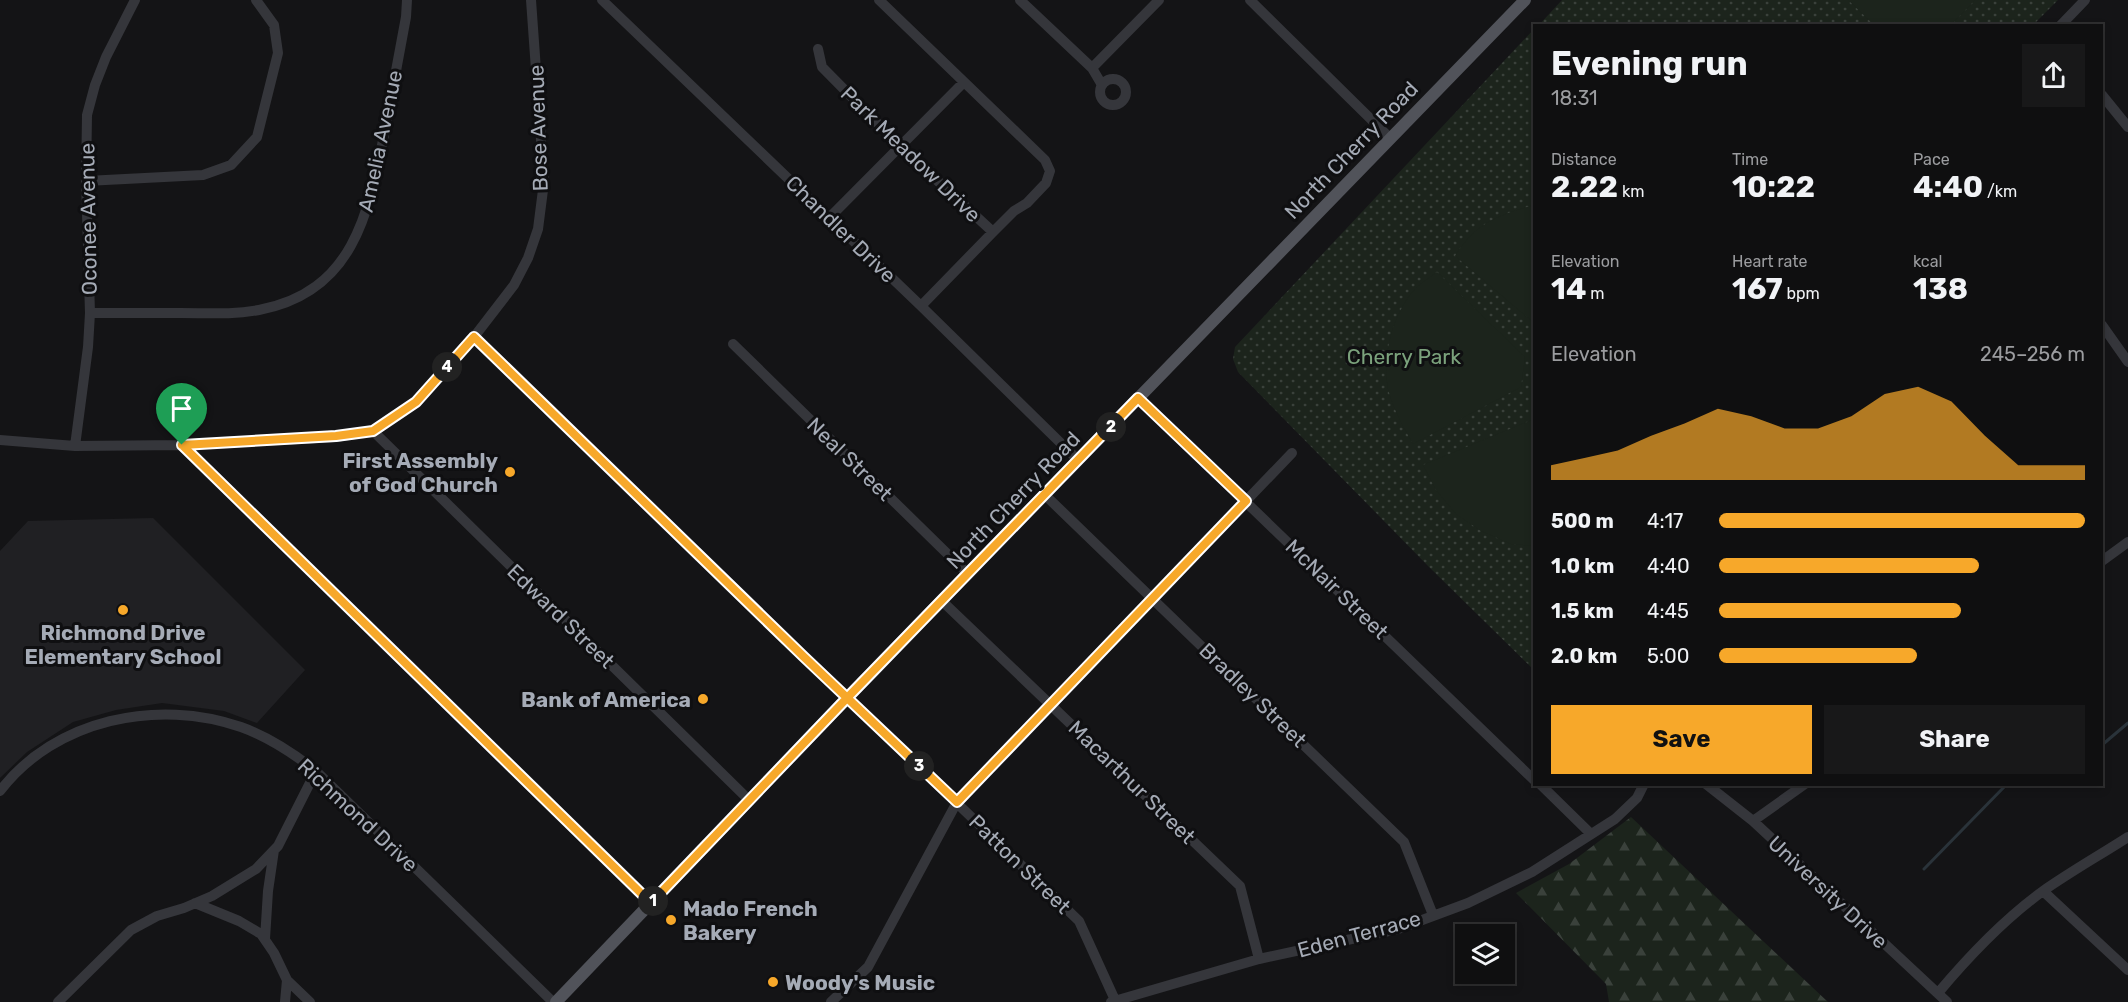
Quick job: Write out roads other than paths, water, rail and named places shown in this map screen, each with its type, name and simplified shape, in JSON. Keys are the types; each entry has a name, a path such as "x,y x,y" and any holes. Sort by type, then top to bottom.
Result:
{"main road":[{"name":"North Cherry Road","path":"555,1002 1525,0"}],"street":[{"name":"Oconee Avenue","path":"75,446 88,347 90,313 86,181 87,114 106,57 135,0"},
{"path":"86,181 203,175 231,165 257,137 278,53 274,25 256,0"},
{"name":"Amelia Avenue","path":"90,313 236,314 282,304 302,295 326,278 345,255 361,227 373,190 406,17 406,0"},
{"name":"Bose Avenue","path":"0,440 75,446 182,445 336,436 373,431 416,402 474,337 514,285 528,258 538,229 544,182 531,0"},
{"name":"Chandler Drive","path":"602,0 1078,460"},
{"path":"879,0 1045,160 1050,171 1046,183 993,232"},
{"path":"1020,0 1092,68 1102,85"},
{"path":"1092,68 1159,0"},
{"path":"1250,0 1390,138"},
{"path":"2062,24 2085,0"},
{"name":"Park Meadow Drive","path":"818,49 822,67 901,147 993,232 921,306"},
{"path":"830,218 964,82"},
{"path":"2103,96 2128,127"},
{"path":"2103,326 2128,362"},
{"name":"Patton Street","path":"474,337 1079,921 1113,1001"},
{"name":"Neal Street","path":"733,345 968,574"},
{"name":"McNair Street","path":"1138,398 1533,779"},
{"name":"Edward Street","path":"373,431 750,801"},
{"path":"182,445 651,903"},
{"path":"831,1002 868,967 957,802 1292,453"},
{"name":"Bradley Street","path":"1045,495 1404,843 1433,915"},
{"path":"2103,560 2128,542"},
{"name":"Macarthur Street","path":"942,601 1240,886 1259,959"},
{"name":"Richmond Drive","path":"0,791 31,758 77,731 104,722 131,716 188,715 243,728 286,749 316,771 555,1002"},
{"path":"58,1002 131,930 157,916 212,896 256,869 274,850 316,771"},
{"path":"1541,786 1591,834"},
{"name":"Eden Terrace","path":"1113,1001 1259,959 1398,929 1468,903 1552,860 1615,819 1637,798 1643,786"},
{"name":"University Drive","path":"1708,786 1752,821 1947,1002"},
{"path":"1752,821 1801,786"},
{"path":"1938,993 1992,933 2043,891 2128,837"},
{"path":"265,939 268,891 274,850"},
{"path":"2043,891 2128,970"},
{"path":"195,903 239,921 261,934 287,980 310,1002"},
{"path":"285,1002 287,980"}],"waterway":[{"path":"2103,744 2128,723"},
{"path":"1924,869 2005,786"}],"place":[{"name":"First Assembly of God Church","path":"510,472"},
{"name":"Richmond Drive Elementary School","path":"123,610"},
{"name":"Bank of America","path":"703,699"},
{"name":"Mado French Bakery","path":"671,920"},
{"name":"Woody's Music","path":"773,982"}],"park label":[{"name":"Cherry Park","path":"1404,356"}]}
